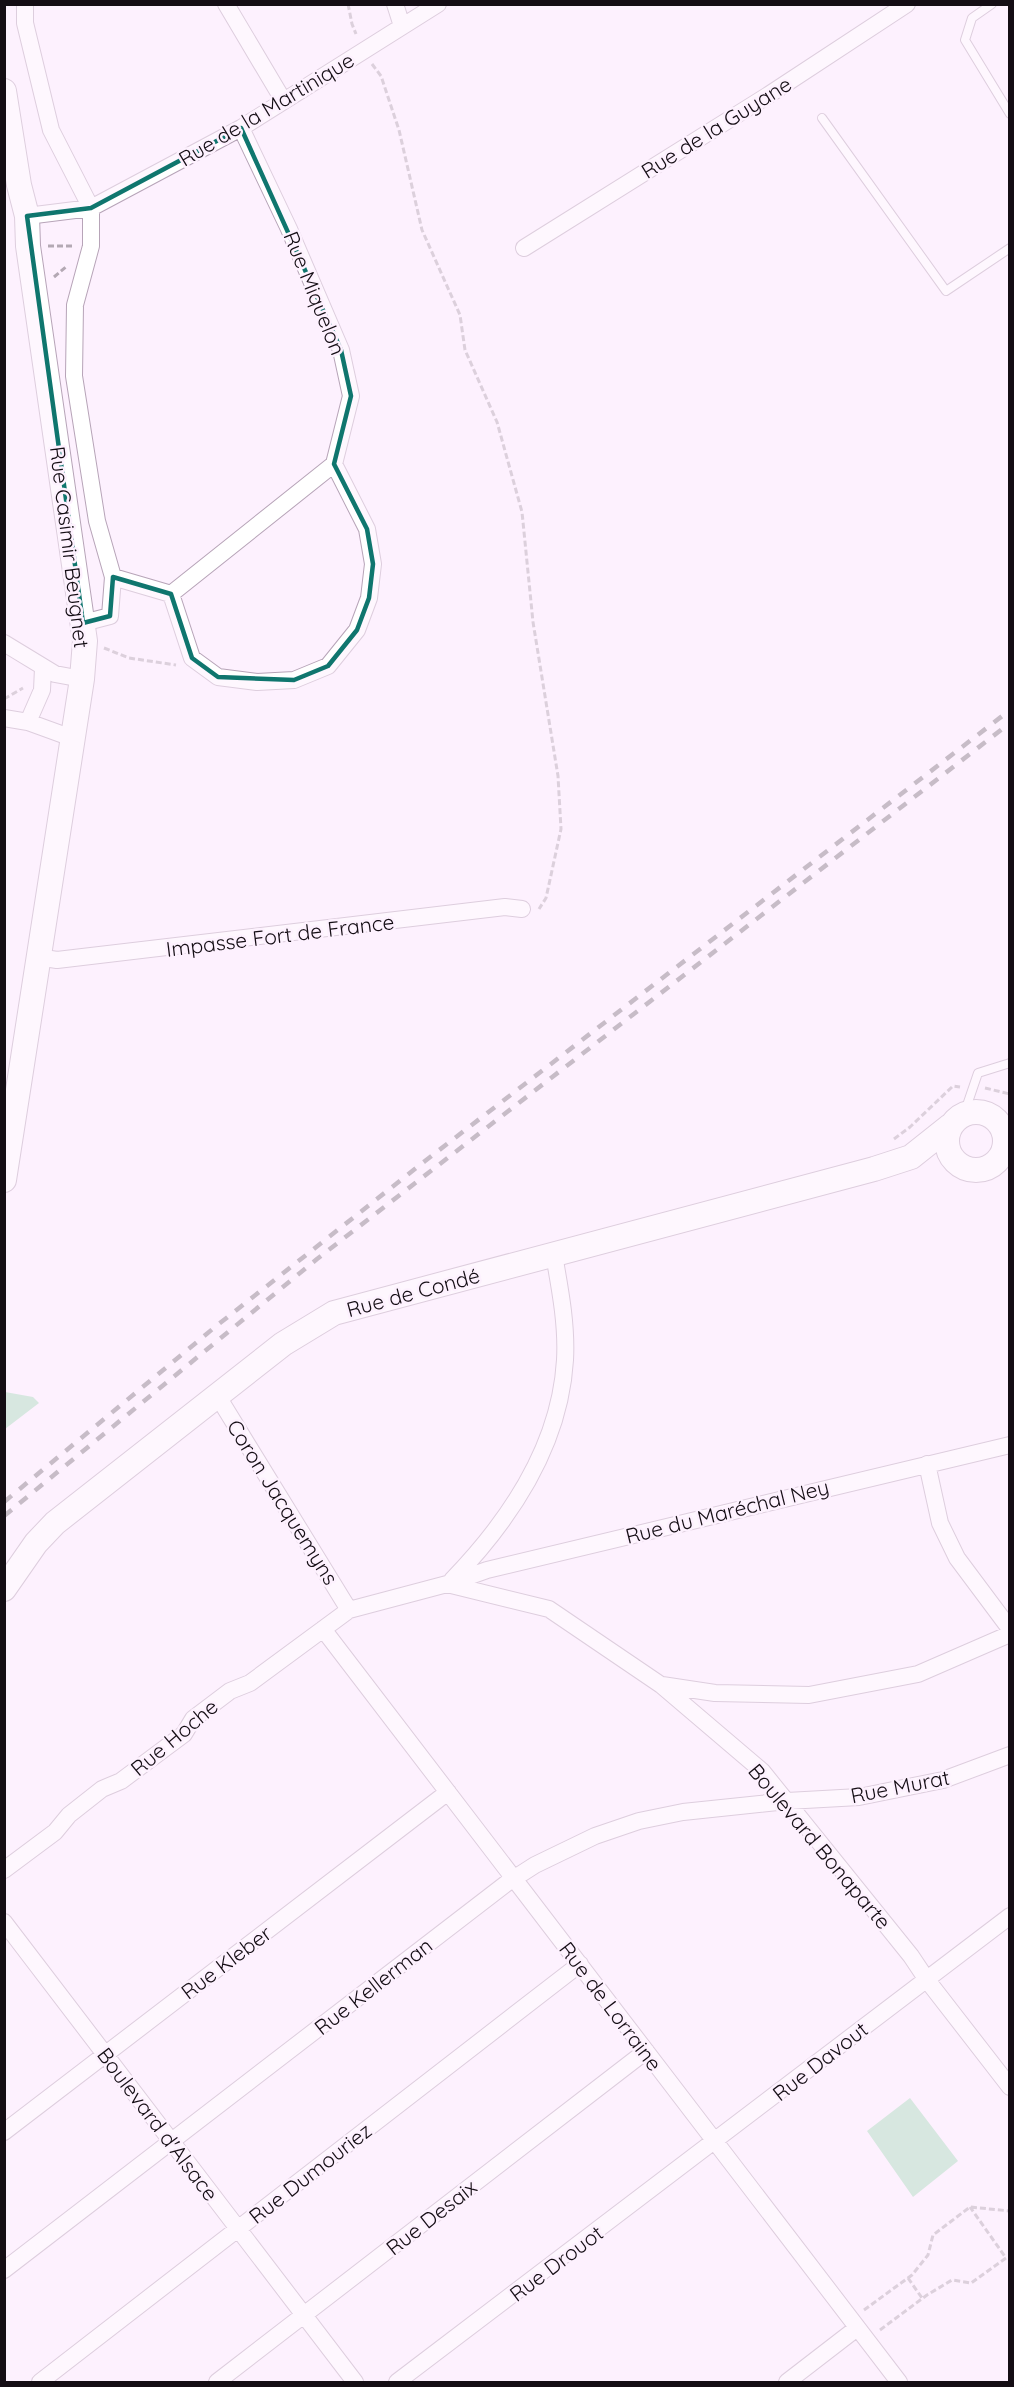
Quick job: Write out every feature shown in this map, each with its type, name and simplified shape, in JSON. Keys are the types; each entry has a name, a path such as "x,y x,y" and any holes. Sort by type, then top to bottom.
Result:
{"main road":[{"name":"Rue Casimir Beugnet","path":"4,91 19,185 27,216 34,293 84,632 82,679 38,957 10,1111 4,1180"},
{"path":"974,1111 993,1117 1006,1133 996,1161 988,1167 970,1169 954,1161 947,1144 957,1120 974,1111"},
{"name":"Rue de Condé","path":"911,1157 957,1120"},
{"name":"Rue de Condé","path":"4,1589 36,1542 55,1523 283,1344 334,1313 911,1157 954,1161"}],"street":[{"path":"25,4 25,23 51,130 91,208 91,246 75,305 74,375 98,521 113,577 110,616 84,632"},
{"path":"226,4 283,100"},
{"path":"395,4 402,26"},
{"name":"Rue de la Martinique","path":"27,216 91,208 241,128 438,4"},
{"name":"Rue de la Guyane","path":"524,248 770,94 907,4"},
{"name":"Rue Miquelon","path":"241,128 289,229 341,350 351,396 334,464"},
{"path":"334,464 367,529 373,564 369,598 357,630 328,666 294,680 257,682 218,677 192,658 171,594 334,464"},
{"path":"113,577 171,594"},
{"path":"4,643 55,674 82,679"},
{"path":"28,722 42,690 43,668"},
{"path":"4,718 28,722 72,738"},
{"name":"Impasse Fort de France","path":"38,957 57,960 505,907 522,909"},
{"path":"447,1584 477,1554 499,1527 534,1473 548,1441 557,1409 565,1360 562,1300 554,1255"},
{"name":"Coron Jacquemyns","path":"217,1395 350,1610"},
{"name":"Rue du Maréchal Ney","path":"447,1584 487,1570 1010,1445"},
{"path":"927,1464 940,1523 957,1558 1010,1629"},
{"name":"Boulevard Bonaparte","path":"350,1610 447,1584 549,1609 661,1685 762,1771 911,1956 1009,2085"},
{"name":"Rue Hoche","path":"4,1870 55,1832 69,1815 102,1789 121,1781 184,1734 193,1719 230,1690 250,1683 350,1610"},
{"name":"Rue de Lorraine","path":"323,1629 899,2382"},
{"path":"661,1685 715,1693 809,1695 918,1674 1010,1634"},
{"name":"Rue Murat","path":"787,1801 859,1797 923,1785 1010,1755"},
{"name":"Rue Kleber","path":"4,2132 448,1792"},
{"name":"Rue Kellerman","path":"4,2270 514,1878 595,1836 639,1821 682,1812 787,1801"},
{"name":"Rue Davout","path":"714,2143 1010,1916"},
{"name":"Boulevard d'Alsace","path":"4,1922 356,2382"},
{"name":"Rue Dumouriez","path":"40,2382 579,1964"},
{"name":"Rue Desaix","path":"217,2382 646,2051"},
{"name":"Rue Drouot","path":"398,2382 714,2143"},
{"path":"787,2382 858,2329"}],"lane":[{"path":"992,4 972,18 965,40 1010,114"},
{"path":"822,118 946,291 1010,248"},
{"path":"957,1120 978,1074 1010,1063"}],"path":[{"path":"348,4 352,24 363,51 381,76 399,130 422,230 460,315 465,350 497,423 522,512 533,622 558,776 561,829 546,898 536,915 522,909"},
{"path":"28,246 91,246"},
{"path":"34,293 91,246"},
{"path":"84,632 129,658 179,666 192,658"},
{"path":"891,1142 953,1086 987,1088 1010,1094"},
{"path":"858,2329 928,2255 933,2235 970,2206 1010,2211"},
{"path":"858,2329 922,2298 952,2280 971,2283 1006,2258 970,2206"},
{"path":"908,2278 922,2298"}],"highlighted area":[{"path":"241,128 341,350 351,396 334,464 367,529 373,564 369,598 357,630 328,666 294,680 218,677 192,658 171,594 113,577 110,616 83,623 27,216 91,208"}],"green space":[{"path":"5,1392 33,1397 39,1403 5,1429"},
{"path":"910,2098 958,2161 913,2197 867,2131"}],"railway":[{"path":"4,1502 215,1327 425,1161 1010,710"},
{"path":"4,1516 317,1259 1010,723"}]}
